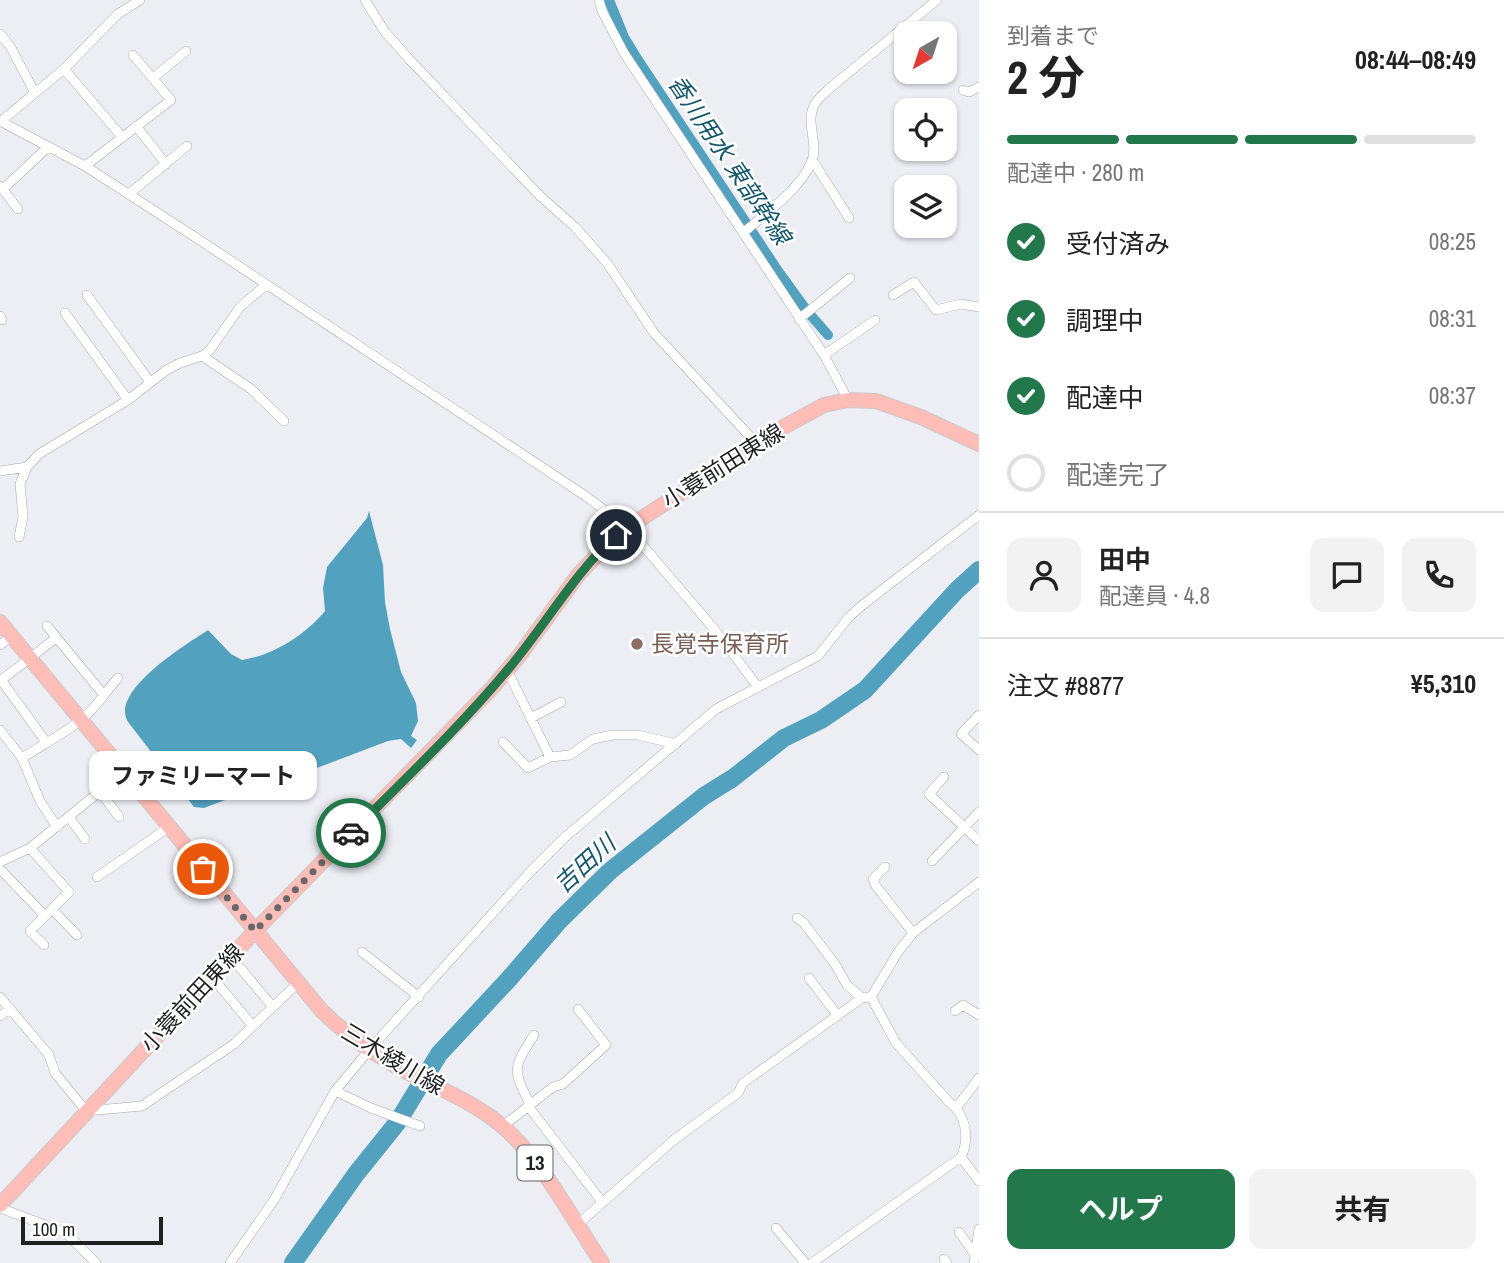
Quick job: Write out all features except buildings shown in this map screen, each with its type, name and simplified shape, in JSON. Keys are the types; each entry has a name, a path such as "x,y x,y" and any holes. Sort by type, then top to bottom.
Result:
{"main road":[{"name":"小蓑前田東線","path":"0,1206 255,931 508,670 579,575 600,550 627,527 757,444 824,405 848,400 876,401 897,407 979,444"},
{"name":"三木綾川線","path":"0,622 6,641 29,657 298,984 338,1027 369,1050 462,1099 503,1126 534,1161 602,1263"}],"street":[{"path":"140,0 118,14 64,69 0,121 85,166 129,194 587,497 627,527 715,630 758,687"},
{"path":"365,0 385,32 409,59 607,262 654,333 757,444"},
{"path":"599,0 624,53 805,314 848,400"},
{"path":"747,229 804,176 813,161 815,147 811,118 815,104 830,88 937,0"},
{"path":"0,34 10,46 34,93"},
{"path":"153,78 186,51"},
{"path":"85,166 171,100 133,55"},
{"path":"64,69 122,137"},
{"path":"963,90 969,92 979,86"},
{"path":"136,126 166,164"},
{"path":"129,194 187,146"},
{"path":"18,209 1,188 48,147"},
{"path":"813,161 849,218"},
{"path":"805,314 850,278"},
{"path":"893,295 914,282 936,310 961,304 979,307"},
{"path":"19,537 23,517 20,484 27,467 39,454 128,400 180,363 202,356 210,350 240,307 266,285"},
{"path":"87,295 150,382"},
{"path":"65,313 128,400"},
{"path":"824,355 875,320"},
{"path":"202,356 251,390 284,421"},
{"path":"0,471 27,467"},
{"path":"230,1263 274,1200 335,1091 530,872 564,838 716,709 818,656 855,612 979,515"},
{"path":"47,626 103,694"},
{"path":"46,741 1,680 56,638"},
{"path":"508,670 550,757"},
{"path":"22,758 81,720 100,703 103,694 118,678"},
{"path":"531,718 561,702"},
{"path":"979,715 961,734 979,750"},
{"path":"0,730 22,758 40,801 57,827"},
{"path":"503,742 528,768 550,757 569,755 593,739 613,735 638,735 676,744"},
{"path":"0,862 30,848 124,772"},
{"path":"944,777 929,794 979,841"},
{"path":"100,792 119,817"},
{"path":"932,861 979,812"},
{"path":"69,817 85,839"},
{"path":"97,877 169,827"},
{"path":"30,848 69,892 30,931 44,945"},
{"path":"885,867 873,879 913,933"},
{"path":"0,869 45,916"},
{"path":"577,1225 675,1139 738,1093 743,1083 867,998 913,933 979,882"},
{"path":"52,909 77,935"},
{"path":"797,919 803,922 835,964 847,985 867,998 896,1043 949,1102 957,1107 967,1138 961,1157 816,1262"},
{"path":"362,951 419,998"},
{"path":"231,957 273,1007"},
{"path":"212,977 252,1025"},
{"path":"809,978 838,1016"},
{"path":"0,997 49,1055 55,1073 86,1111 142,1106 234,1044 298,984"},
{"path":"955,1010 963,1005 979,1015"},
{"path":"0,1016 10,1009"},
{"path":"503,1126 553,1087 563,1084 606,1045 578,1009"},
{"path":"534,1035 516,1066 517,1079 529,1105 603,1202"},
{"path":"957,1107 979,1078"},
{"path":"335,1091 416,1125"},
{"path":"961,1157 979,1181"},
{"path":"0,1206 66,1233 96,1263"},
{"path":"776,1228 805,1263"},
{"path":"975,1259 979,1229"},
{"path":"959,1231 975,1259"}],"water":[{"path":"369,511 383,565 390,629 401,672 416,703 418,721 411,736 417,740 411,748 401,739 388,741 235,799 233,797 204,808 194,807 128,722 125,710 130,697 139,683 168,657 208,630 231,654 242,660 266,654 298,636 325,611 323,588 327,567 367,518"}],"waterway":[{"name":"香川用水 東部幹線","path":"609,0 624,37 638,60 778,271 828,335"},
{"name":"吉田川","path":"293,1263 356,1174 397,1123 439,1054 559,921 610,871 704,796 733,778 784,738 821,720 865,690 957,590 979,570"}],"way so far":[{"path":"203,869 255,931 351,833"}],"place":[{"name":"長覚寺保育所","path":"637,644"},
{"name":"ファミリーマート","path":"203,869"}],"route":[{"path":"351,833 493,687 579,575 616,535"}]}
